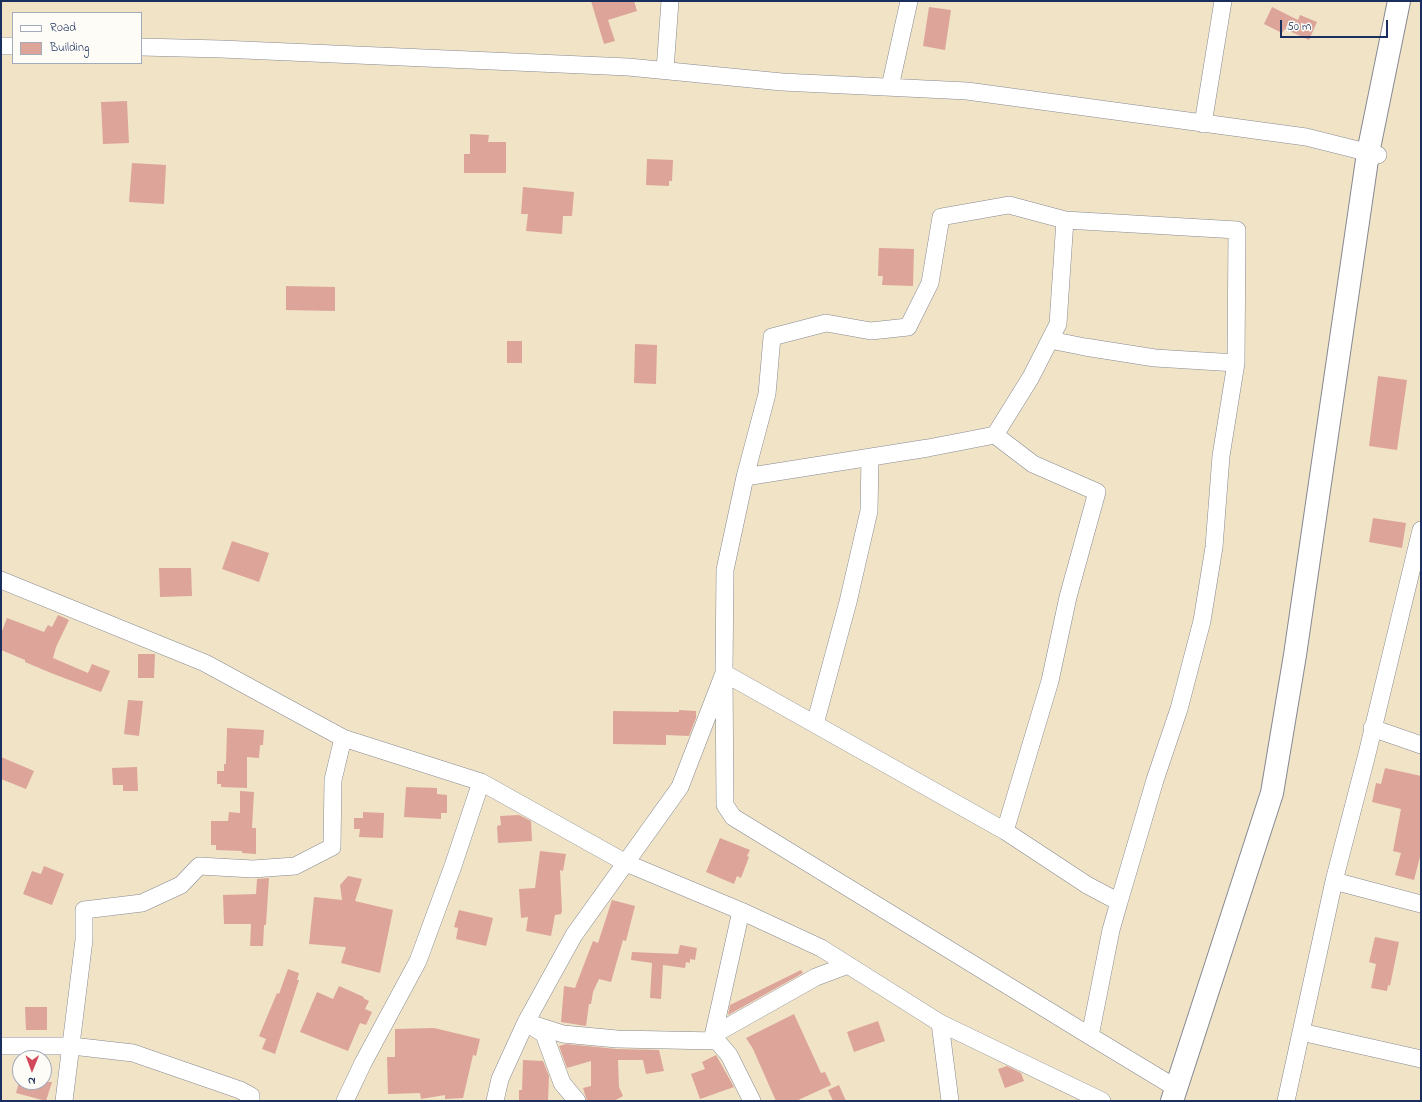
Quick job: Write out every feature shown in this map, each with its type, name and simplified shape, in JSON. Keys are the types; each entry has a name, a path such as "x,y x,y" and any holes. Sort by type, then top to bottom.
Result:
{"main road":[{"path":"1178,1097 1272,793 1295,655 1338,355 1399,1"},
{"path":"1373,154 1409,1"}],"street":[{"path":"665,70 670,1"},
{"path":"890,87 909,1"},
{"path":"1203,124 1223,1"},
{"path":"1,46 12,46"},
{"path":"142,48 221,48 620,66 782,82 967,91 1306,137 1373,154"},
{"path":"1090,1036 1111,930 1155,780 1179,709 1202,621 1214,547 1221,456 1236,363 1237,230 1065,220 1009,205 942,218 930,283 908,327 871,331 826,323 772,337 767,394 745,477 725,570 725,805 733,817 1090,1036 1178,1097"},
{"path":"995,435 1031,377 1058,324 1065,220"},
{"path":"1050,340 1154,358 1236,363"},
{"path":"745,477 995,435 1033,464 1097,492 1068,597 1050,681 1005,830"},
{"path":"815,724 848,602 870,511 870,457"},
{"path":"1286,1101 1334,881 1372,728 1413,597 1421,530"},
{"path":"1,580 205,663 343,738 480,782 626,863 741,911 821,948 940,1023 1102,1101"},
{"path":"724,673 1005,830 1087,885 1119,902"},
{"path":"495,1101 500,1078 526,1022 574,935 680,786 724,673"},
{"path":"1372,728 1421,745"},
{"path":"64,1101 84,940 84,910 142,903 181,885 199,866 253,869 295,866 332,847 333,780 343,738"},
{"path":"345,1101 363,1063 418,961 453,866 480,782"},
{"path":"1334,881 1421,904"},
{"path":"712,1038 741,911"},
{"path":"712,1038 816,977 848,965"},
{"path":"526,1022 563,1034 617,1039 712,1038 718,1041 729,1055 752,1101"},
{"path":"526,1022 544,1034 562,1083 577,1101"},
{"path":"940,1023 950,1101"},
{"path":"1301,1032 1421,1059"},
{"path":"1,1046 72,1046 133,1053 240,1090 251,1096 252,1101"}],"building":[{"path":"591,1 634,1 637,11 608,20 615,41 604,44"},
{"path":"929,7 951,10 945,50 923,46"},
{"path":"1272,7 1298,20 1300,15 1317,22 1309,40 1285,29 1282,33 1264,24"},
{"path":"127,101 129,143 103,144 101,102"},
{"path":"470,134 489,135 488,142 506,142 506,173 464,173 464,154 470,154"},
{"path":"647,159 673,160 672,181 669,181 669,186 646,185"},
{"path":"132,163 166,165 164,204 129,202"},
{"path":"523,187 574,192 572,216 563,216 562,234 526,231 528,214 521,214"},
{"path":"879,248 914,249 913,286 882,285 883,276 878,276"},
{"path":"286,286 335,287 335,311 286,310"},
{"path":"507,341 522,341 522,363 507,363"},
{"path":"635,344 657,345 656,384 634,383"},
{"path":"1378,376 1407,380 1397,450 1369,446"},
{"path":"1373,518 1406,523 1402,548 1369,542"},
{"path":"232,541 269,553 259,582 222,569"},
{"path":"159,568 191,568 192,596 160,597"},
{"path":"58,615 69,620 56,647 53,658 88,673 92,664 110,671 101,692 51,673 1,650 1,634 7,618 44,632 48,625 52,627"},
{"path":"138,654 155,654 154,678 138,678"},
{"path":"128,700 143,701 139,736 124,734"},
{"path":"679,710 696,711 696,718 689,736 666,735 666,745 613,744 613,711 679,712"},
{"path":"227,728 264,730 263,745 260,745 259,758 247,757 247,788 221,787 221,784 217,784 217,771 224,771 224,764 226,764"},
{"path":"1,757 34,771 26,789 1,779"},
{"path":"137,767 138,791 123,791 123,785 113,785 112,768"},
{"path":"1385,768 1421,776 1421,853 1414,880 1395,875 1401,853 1393,851 1401,809 1372,802 1376,783 1381,784"},
{"path":"406,787 437,788 437,794 447,795 447,813 441,813 441,819 404,817"},
{"path":"240,791 254,792 252,828 256,828 256,854 242,853 242,851 216,850 216,845 211,845 211,821 228,821 229,812 240,813"},
{"path":"363,812 384,813 383,838 359,837 360,829 354,829 354,818 363,818"},
{"path":"519,815 531,821 532,841 498,843 497,826 501,825 500,816"},
{"path":"720,838 750,850 741,878 737,876 734,884 706,872"},
{"path":"540,851 566,854 563,871 560,870 562,911 561,914 555,915 551,936 526,931 528,917 521,918 519,889 535,888"},
{"path":"44,866 64,874 52,905 23,894 32,871 41,874"},
{"path":"348,876 362,879 355,901 393,910 380,973 341,963 346,947 309,944 314,897 342,900 340,885"},
{"path":"269,878 263,946 250,946 251,924 224,924 223,895 256,894 257,879"},
{"path":"612,900 635,906 626,941 623,940 611,982 599,979 593,992 591,1004 589,1004 586,1026 561,1022 564,986 575,988 593,941 598,943"},
{"path":"459,910 493,918 486,946 456,939 458,928 454,927"},
{"path":"1375,937 1399,942 1390,986 1388,985 1387,991 1371,988 1376,964 1369,962"},
{"path":"680,945 697,948 695,960 690,959 690,963 686,962 685,968 663,965 661,999 650,998 652,963 631,960 632,952 678,954"},
{"path":"288,969 299,973 297,980 299,980 275,1054 262,1049 266,1039 259,1036 277,993 279,994"},
{"path":"801,970 803,973 728,1015 730,1005"},
{"path":"339,986 364,997 363,998 369,1001 365,1009 372,1012 366,1025 360,1023 348,1051 300,1032 317,992 333,999"},
{"path":"25,1007 47,1007 47,1030 26,1030"},
{"path":"794,1014 821,1073 825,1072 831,1085 796,1101 776,1101 753,1049 746,1038"},
{"path":"878,1021 885,1041 854,1052 847,1032"},
{"path":"434,1028 480,1039 476,1056 473,1055 463,1098 445,1099 445,1095 421,1099 420,1093 388,1094 387,1057 395,1057 395,1029"},
{"path":"566,1044 617,1049 659,1050 664,1071 646,1074 643,1060 618,1060 619,1087 623,1096 614,1101 587,1101 583,1088 591,1086 591,1061 567,1068 559,1046"},
{"path":"716,1055 734,1087 700,1099 691,1074 705,1069 702,1062"},
{"path":"523,1060 543,1061 549,1076 548,1101 519,1101 519,1090 522,1090"},
{"path":"1007,1066 1021,1073 1024,1081 1005,1088 998,1069"},
{"path":"839,1085 846,1101 833,1101 828,1090"},
{"path":"17,1090 49,1090 46,1101 16,1093"}]}
